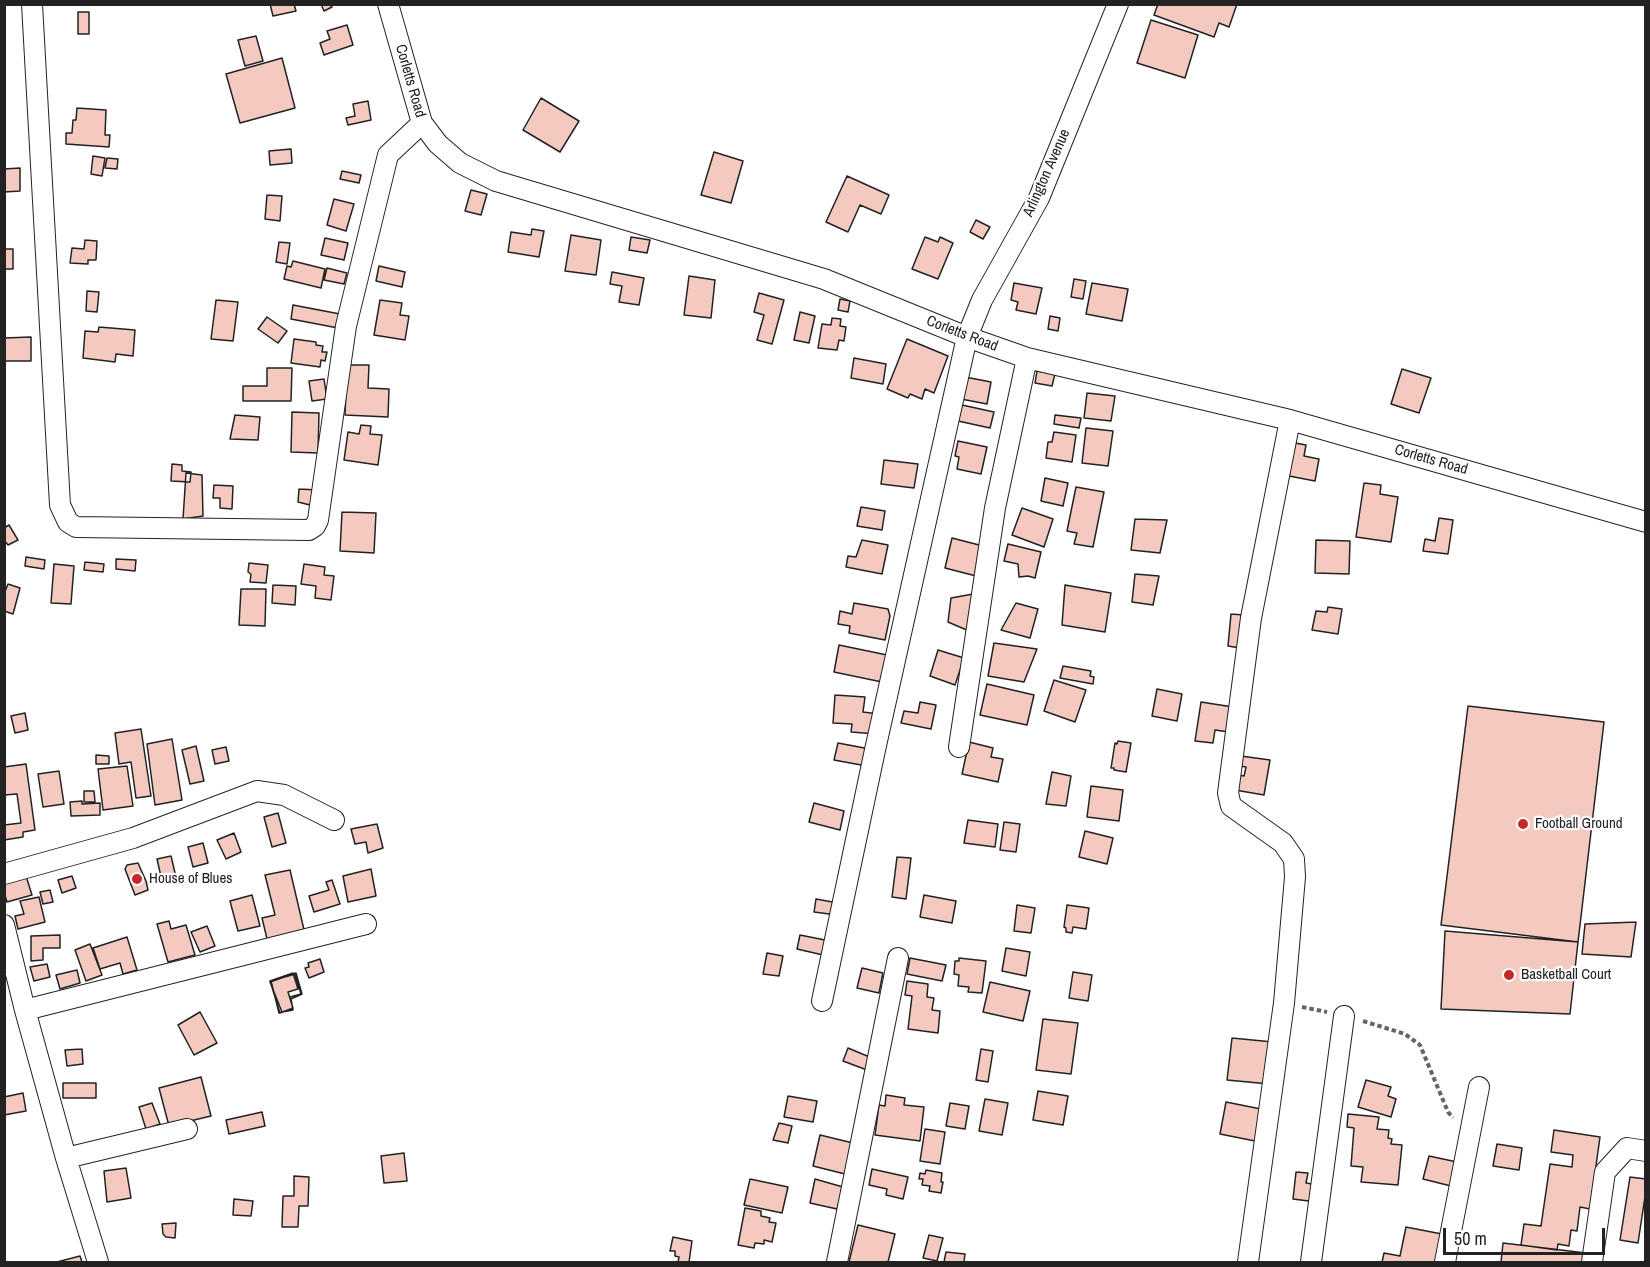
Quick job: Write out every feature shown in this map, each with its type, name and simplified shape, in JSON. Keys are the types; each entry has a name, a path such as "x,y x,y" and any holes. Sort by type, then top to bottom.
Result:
{"street":[{"path":"32,4 60,505 68,522 76,527 309,530 315,526 318,520 346,326 388,156 422,123"},
{"name":"Corletts Road","path":"388,4 422,123 438,144 460,163 496,181 824,279 967,337 1027,358 1290,420 1646,522"},
{"name":"Arlington Avenue","path":"822,1001 967,337 982,300 1039,198 1118,4"},
{"path":"959,747 995,508 1027,358"},
{"path":"1248,1263 1284,1003 1295,877 1294,859 1283,843 1231,806 1227,793 1251,618 1290,420"},
{"path":"4,874 133,838 257,791 284,795 334,820"},
{"path":"25,1010 366,924"},
{"path":"4,925 66,1158 98,1263"},
{"path":"837,1263 898,958"},
{"path":"1311,1263 1344,1016"},
{"path":"1445,1263 1479,1087"},
{"path":"66,1158 187,1129"},
{"path":"1592,1263 1605,1172 1627,1148 1646,1151"}],"path":[{"path":"1284,1003 1344,1016 1405,1034 1420,1045 1448,1112 1458,1123 1470,1130"}],"building":[{"path":"270,4 294,4 296,11 273,16"},
{"path":"321,4 330,4 332,7 324,11"},
{"path":"1158,4 1237,4 1229,27 1219,23 1214,37 1154,15"},
{"path":"78,12 89,12 89,34 78,34"},
{"path":"1151,20 1198,35 1185,78 1137,63"},
{"path":"347,25 353,45 324,55 320,43 330,39 327,31"},
{"path":"256,36 263,61 245,66 238,40"},
{"path":"282,58 295,108 240,123 226,74"},
{"path":"541,98 579,121 560,152 523,130"},
{"path":"368,101 371,120 348,125 346,118 355,116 353,104"},
{"path":"77,108 106,110 105,135 110,135 109,147 66,144 66,133 72,133"},
{"path":"291,149 292,163 270,165 269,151"},
{"path":"714,152 743,161 731,203 701,195"},
{"path":"93,156 105,158 102,176 91,174"},
{"path":"107,158 118,159 117,169 105,168"},
{"path":"20,168 20,191 4,192 4,169"},
{"path":"342,171 361,175 359,183 340,179"},
{"path":"847,176 889,195 881,214 860,205 848,232 826,222"},
{"path":"471,190 487,194 481,215 465,211"},
{"path":"267,195 282,196 280,221 265,219"},
{"path":"334,199 354,204 346,231 327,225"},
{"path":"976,220 990,227 983,239 970,232"},
{"path":"532,229 544,231 539,257 508,252 511,232 531,235"},
{"path":"571,235 601,240 596,275 565,271"},
{"path":"631,237 650,240 647,253 629,250"},
{"path":"925,237 938,242 940,237 953,243 938,279 912,269"},
{"path":"325,238 348,243 344,260 321,255"},
{"path":"85,240 97,241 96,260 88,260 88,264 70,263 72,248 84,249"},
{"path":"279,242 290,243 287,264 276,262"},
{"path":"4,249 13,249 13,269 4,269"},
{"path":"293,261 325,269 321,288 284,279 287,266 291,267"},
{"path":"379,266 405,272 402,287 376,281"},
{"path":"327,268 347,273 344,284 324,280"},
{"path":"612,272 644,278 639,305 619,302 622,286 610,284"},
{"path":"689,276 715,280 711,318 684,315"},
{"path":"1074,279 1086,281 1083,299 1071,297"},
{"path":"1014,283 1042,288 1036,314 1016,310 1018,302 1011,300"},
{"path":"1092,283 1128,289 1122,321 1086,314"},
{"path":"87,291 99,292 97,312 86,311"},
{"path":"759,293 784,300 772,344 757,340 764,315 754,312"},
{"path":"840,299 850,301 848,312 838,310"},
{"path":"216,300 238,302 233,341 211,339"},
{"path":"380,300 402,303 400,315 409,316 405,340 374,335"},
{"path":"293,305 340,314 338,328 291,319"},
{"path":"800,312 815,316 809,343 794,340"},
{"path":"1050,316 1060,318 1058,331 1048,329"},
{"path":"267,317 287,331 278,343 258,329"},
{"path":"832,318 841,319 840,326 846,327 844,341 839,340 837,350 818,348 822,324 831,325"},
{"path":"99,327 135,330 133,356 116,354 115,362 83,358 85,331 98,332"},
{"path":"31,337 31,361 4,361 4,338"},
{"path":"294,339 316,342 316,345 323,346 322,352 327,352 325,361 321,360 320,367 291,363"},
{"path":"907,339 948,356 934,393 925,389 922,399 910,394 908,398 887,389"},
{"path":"854,358 886,364 883,384 851,378"},
{"path":"347,365 369,365 368,388 389,389 388,417 345,415"},
{"path":"267,368 292,368 291,401 243,401 243,386 267,386"},
{"path":"1402,369 1431,378 1419,413 1391,404"},
{"path":"1037,371 1055,374 1052,386 1035,383"},
{"path":"965,377 991,382 987,404 961,399"},
{"path":"324,379 327,399 312,401 309,381"},
{"path":"1087,393 1115,396 1111,421 1084,418"},
{"path":"962,405 994,412 990,428 958,421"},
{"path":"292,412 319,413 318,453 291,452"},
{"path":"235,415 260,417 258,440 230,439"},
{"path":"1055,415 1081,418 1079,428 1054,424"},
{"path":"361,425 371,426 370,434 382,435 378,465 344,460 348,432 359,434"},
{"path":"1086,428 1113,431 1108,466 1082,463"},
{"path":"1054,432 1076,435 1072,462 1046,458 1048,442 1052,442"},
{"path":"958,441 987,447 981,474 957,469 959,457 955,456"},
{"path":"1295,443 1306,445 1304,456 1319,459 1315,481 1289,476"},
{"path":"884,460 918,464 914,488 881,484"},
{"path":"172,464 182,465 182,471 191,472 190,482 171,481"},
{"path":"186,473 202,475 203,516 183,519"},
{"path":"1045,478 1068,483 1063,506 1041,501"},
{"path":"1364,483 1381,485 1380,494 1398,497 1391,542 1356,537"},
{"path":"214,485 233,486 232,509 220,508 220,498 213,498"},
{"path":"1076,487 1104,492 1093,547 1074,544 1077,533 1067,531"},
{"path":"299,489 318,490 314,506 298,502"},
{"path":"861,507 885,511 882,530 857,526"},
{"path":"1022,508 1053,519 1044,547 1012,535"},
{"path":"342,512 376,513 374,553 340,551"},
{"path":"1439,518 1453,520 1448,554 1423,551 1425,539 1435,541"},
{"path":"1135,519 1167,520 1160,553 1131,550"},
{"path":"9,525 18,540 8,545 4,540 4,528"},
{"path":"952,538 987,547 980,577 945,568"},
{"path":"862,540 888,545 882,574 846,567 848,556 856,557"},
{"path":"1316,540 1350,541 1349,574 1315,573"},
{"path":"1008,544 1041,552 1035,578 1019,577 1018,564 1004,561"},
{"path":"26,557 45,560 44,569 25,566"},
{"path":"116,559 136,560 135,571 116,569"},
{"path":"85,562 104,564 103,572 84,570"},
{"path":"249,563 268,565 266,583 250,582"},
{"path":"54,564 74,566 71,604 51,603"},
{"path":"304,564 325,567 324,575 334,576 331,600 315,598 316,586 301,584"},
{"path":"1135,574 1159,576 1153,605 1132,602"},
{"path":"8,584 20,588 13,614 4,611 4,594"},
{"path":"273,585 296,586 295,605 272,603"},
{"path":"1065,585 1111,593 1105,632 1062,625"},
{"path":"241,589 266,589 265,626 239,625"},
{"path":"973,594 969,631 948,622 951,598"},
{"path":"854,603 888,609 890,616 885,640 849,633 850,626 838,624 840,611 852,614"},
{"path":"1016,603 1038,609 1030,638 1001,630"},
{"path":"1328,607 1342,609 1338,634 1312,630 1316,611 1327,612"},
{"path":"1231,614 1244,615 1240,648 1228,646"},
{"path":"994,643 1037,649 1024,682 988,676"},
{"path":"839,645 887,655 882,682 834,672"},
{"path":"938,650 964,658 955,685 930,676"},
{"path":"1063,666 1091,671 1090,676 1094,677 1093,684 1060,678"},
{"path":"1054,680 1086,690 1075,722 1044,711"},
{"path":"987,684 1034,695 1027,725 980,715"},
{"path":"1157,689 1182,694 1177,721 1152,716"},
{"path":"835,695 865,697 863,712 879,714 877,734 851,732 852,724 833,723"},
{"path":"920,702 936,705 931,729 901,723 904,711 918,713"},
{"path":"1201,702 1233,707 1229,732 1215,730 1213,743 1195,741"},
{"name":"Football Ground","path":"1468,706 1604,722 1578,942 1441,925"},
{"path":"25,713 28,730 15,733 11,716"},
{"path":"141,729 151,796 136,798 131,762 119,764 115,733"},
{"path":"172,739 182,800 155,805 147,744"},
{"path":"1118,741 1131,743 1126,772 1111,768 1115,743 1117,744"},
{"path":"969,742 993,748 991,757 1003,759 998,782 962,774"},
{"path":"838,743 875,750 872,767 834,760"},
{"path":"196,746 204,781 190,784 182,750"},
{"path":"226,747 229,761 215,764 212,750"},
{"path":"96,755 109,756 109,764 96,764"},
{"path":"1241,756 1270,760 1264,795 1235,790 1238,775 1244,776 1246,767 1240,766"},
{"path":"26,764 35,830 23,832 23,837 4,840 4,825 21,823 17,794 4,795 4,767"},
{"path":"127,766 133,806 103,810 98,769"},
{"path":"59,771 64,804 43,807 38,774"},
{"path":"1052,772 1071,776 1066,806 1046,804"},
{"path":"1091,786 1123,790 1119,821 1087,817"},
{"path":"84,791 94,791 95,802 84,802"},
{"path":"82,801 82,804 100,803 100,815 71,816 70,802"},
{"path":"814,803 844,811 840,830 809,822"},
{"path":"278,813 286,843 272,847 264,817"},
{"path":"968,820 998,824 995,847 964,843"},
{"path":"1004,822 1020,824 1016,852 1000,850"},
{"path":"377,824 383,848 368,853 366,842 355,844 351,829"},
{"path":"1085,831 1113,838 1107,864 1079,857"},
{"path":"234,833 241,852 226,859 217,840"},
{"path":"203,843 208,863 193,867 188,847"},
{"path":"171,856 176,877 162,881 157,859"},
{"path":"897,857 911,858 906,899 892,897"},
{"name":"House of Blues","path":"138,863 148,890 135,895 125,869 127,865"},
{"path":"371,869 376,896 348,902 343,876"},
{"path":"290,870 305,934 268,943 262,918 275,915 265,875"},
{"path":"26,876 32,895 7,902 4,882"},
{"path":"72,876 76,888 62,893 58,880"},
{"path":"332,880 340,904 314,912 309,896 329,890 326,882"},
{"path":"50,890 53,902 43,904 40,892"},
{"path":"252,895 260,926 238,931 230,901"},
{"path":"924,895 956,901 952,923 920,917"},
{"path":"39,897 45,922 18,929 15,916 24,914 20,901"},
{"path":"816,899 838,903 837,915 814,912"},
{"path":"1017,905 1035,908 1031,933 1014,931"},
{"path":"1067,905 1089,908 1086,929 1073,927 1072,933 1066,932 1064,927"},
{"path":"169,921 171,929 186,925 195,955 168,962 157,924"},
{"path":"1636,922 1631,957 1582,954 1585,924"},
{"path":"207,926 215,946 200,952 191,932"},
{"name":"Basketball Court","path":"1445,931 1578,942 1570,1014 1441,1009"},
{"path":"60,935 60,948 43,948 43,960 31,961 31,936"},
{"path":"800,935 840,943 836,958 797,949"},
{"path":"127,937 137,970 123,974 120,963 100,969 93,948"},
{"path":"90,944 102,975 86,981 75,950"},
{"path":"1006,948 1030,952 1026,976 1002,971"},
{"path":"767,953 783,956 779,976 763,974"},
{"path":"910,958 946,965 942,981 907,974"},
{"path":"959,958 986,961 982,993 968,992 969,987 958,986 959,975 954,974 955,961 959,961"},
{"path":"320,959 324,972 309,978 305,968 309,967 308,963"},
{"path":"47,964 50,977 34,981 30,967"},
{"path":"862,968 883,973 879,993 857,988"},
{"path":"77,970 80,983 60,989 56,975"},
{"path":"1073,972 1092,975 1088,1001 1069,998"},
{"path":"293,973 298,989 288,992 293,1008 280,1013 270,981"},
{"path":"296,973 302,994 291,999 293,1010 282,1012 270,982"},
{"path":"295,974 301,994 290,997 293,1009 279,1013 271,981"},
{"path":"907,981 928,984 927,997 934,998 932,1010 940,1011 938,1033 908,1029 912,996 905,995"},
{"path":"990,982 1030,991 1023,1021 983,1012"},
{"path":"200,1012 217,1043 194,1055 178,1025"},
{"path":"1043,1019 1078,1023 1071,1074 1036,1070"},
{"path":"1232,1038 1273,1042 1269,1084 1227,1080"},
{"path":"848,1048 872,1058 867,1070 843,1061"},
{"path":"82,1049 83,1064 67,1066 65,1050"},
{"path":"981,1049 993,1051 988,1082 976,1080"},
{"path":"201,1077 211,1116 169,1126 159,1088"},
{"path":"1366,1080 1391,1087 1388,1096 1396,1099 1391,1117 1358,1107"},
{"path":"63,1083 96,1083 96,1098 63,1098"},
{"path":"1038,1091 1068,1096 1063,1125 1033,1120"},
{"path":"23,1093 26,1111 4,1115 4,1097"},
{"path":"886,1095 905,1098 904,1105 924,1107 920,1141 875,1135 879,1105 885,1106"},
{"path":"788,1096 817,1101 813,1122 784,1117"},
{"path":"985,1099 1008,1103 1002,1135 979,1131"},
{"path":"1226,1102 1261,1109 1255,1141 1220,1134"},
{"path":"152,1103 160,1124 146,1129 139,1107"},
{"path":"950,1103 969,1106 965,1129 946,1126"},
{"path":"262,1112 265,1126 229,1134 226,1120"},
{"path":"1348,1114 1379,1117 1377,1129 1389,1130 1388,1138 1392,1139 1391,1144 1402,1145 1398,1185 1361,1182 1363,1167 1351,1166 1354,1128 1347,1127"},
{"path":"779,1123 792,1126 788,1143 773,1140"},
{"path":"925,1129 945,1132 940,1164 920,1161"},
{"path":"1554,1130 1600,1137 1590,1209 1580,1207 1577,1231 1571,1230 1569,1246 1558,1244 1557,1250 1521,1245 1524,1224 1541,1226 1550,1164 1572,1167 1573,1155 1551,1152"},
{"path":"820,1135 853,1143 845,1174 813,1166"},
{"path":"1497,1144 1522,1148 1519,1170 1493,1166"},
{"path":"404,1153 407,1181 384,1183 381,1156"},
{"path":"1429,1156 1457,1162 1451,1186 1423,1179"},
{"path":"126,1168 131,1198 107,1202 104,1171"},
{"path":"872,1169 908,1177 903,1199 886,1195 887,1189 869,1185"},
{"path":"926,1170 942,1173 941,1193 929,1191 930,1186 922,1185 923,1179 919,1179 920,1173 925,1174"},
{"path":"1296,1172 1308,1173 1306,1183 1318,1185 1316,1202 1293,1199"},
{"path":"294,1176 309,1177 308,1206 299,1206 298,1227 282,1227 283,1196 294,1196"},
{"path":"1630,1177 1646,1179 1638,1243 1620,1240"},
{"path":"750,1179 788,1187 782,1213 744,1205"},
{"path":"815,1179 843,1187 837,1209 810,1203"},
{"path":"234,1199 253,1201 251,1216 233,1215"},
{"path":"745,1208 761,1211 761,1216 770,1218 769,1222 776,1223 772,1242 764,1240 764,1244 755,1243 754,1248 738,1245"},
{"path":"176,1223 175,1238 166,1237 163,1234 162,1224"},
{"path":"858,1225 895,1234 888,1262 849,1262"},
{"path":"1406,1227 1447,1235 1442,1262 1382,1262 1384,1253 1400,1256"},
{"path":"929,1235 943,1238 937,1261 923,1258"},
{"path":"673,1237 692,1241 689,1262 678,1262 679,1257 675,1256 675,1251 670,1251"},
{"path":"1503,1243 1586,1253 1585,1262 1501,1262"},
{"path":"946,1252 965,1254 964,1262 944,1262"},
{"path":"80,1256 82,1262 57,1262"}],"place":[{"name":"Football Ground","path":"1523,824"},
{"name":"House of Blues","path":"137,879"},
{"name":"Basketball Court","path":"1509,975"}]}
